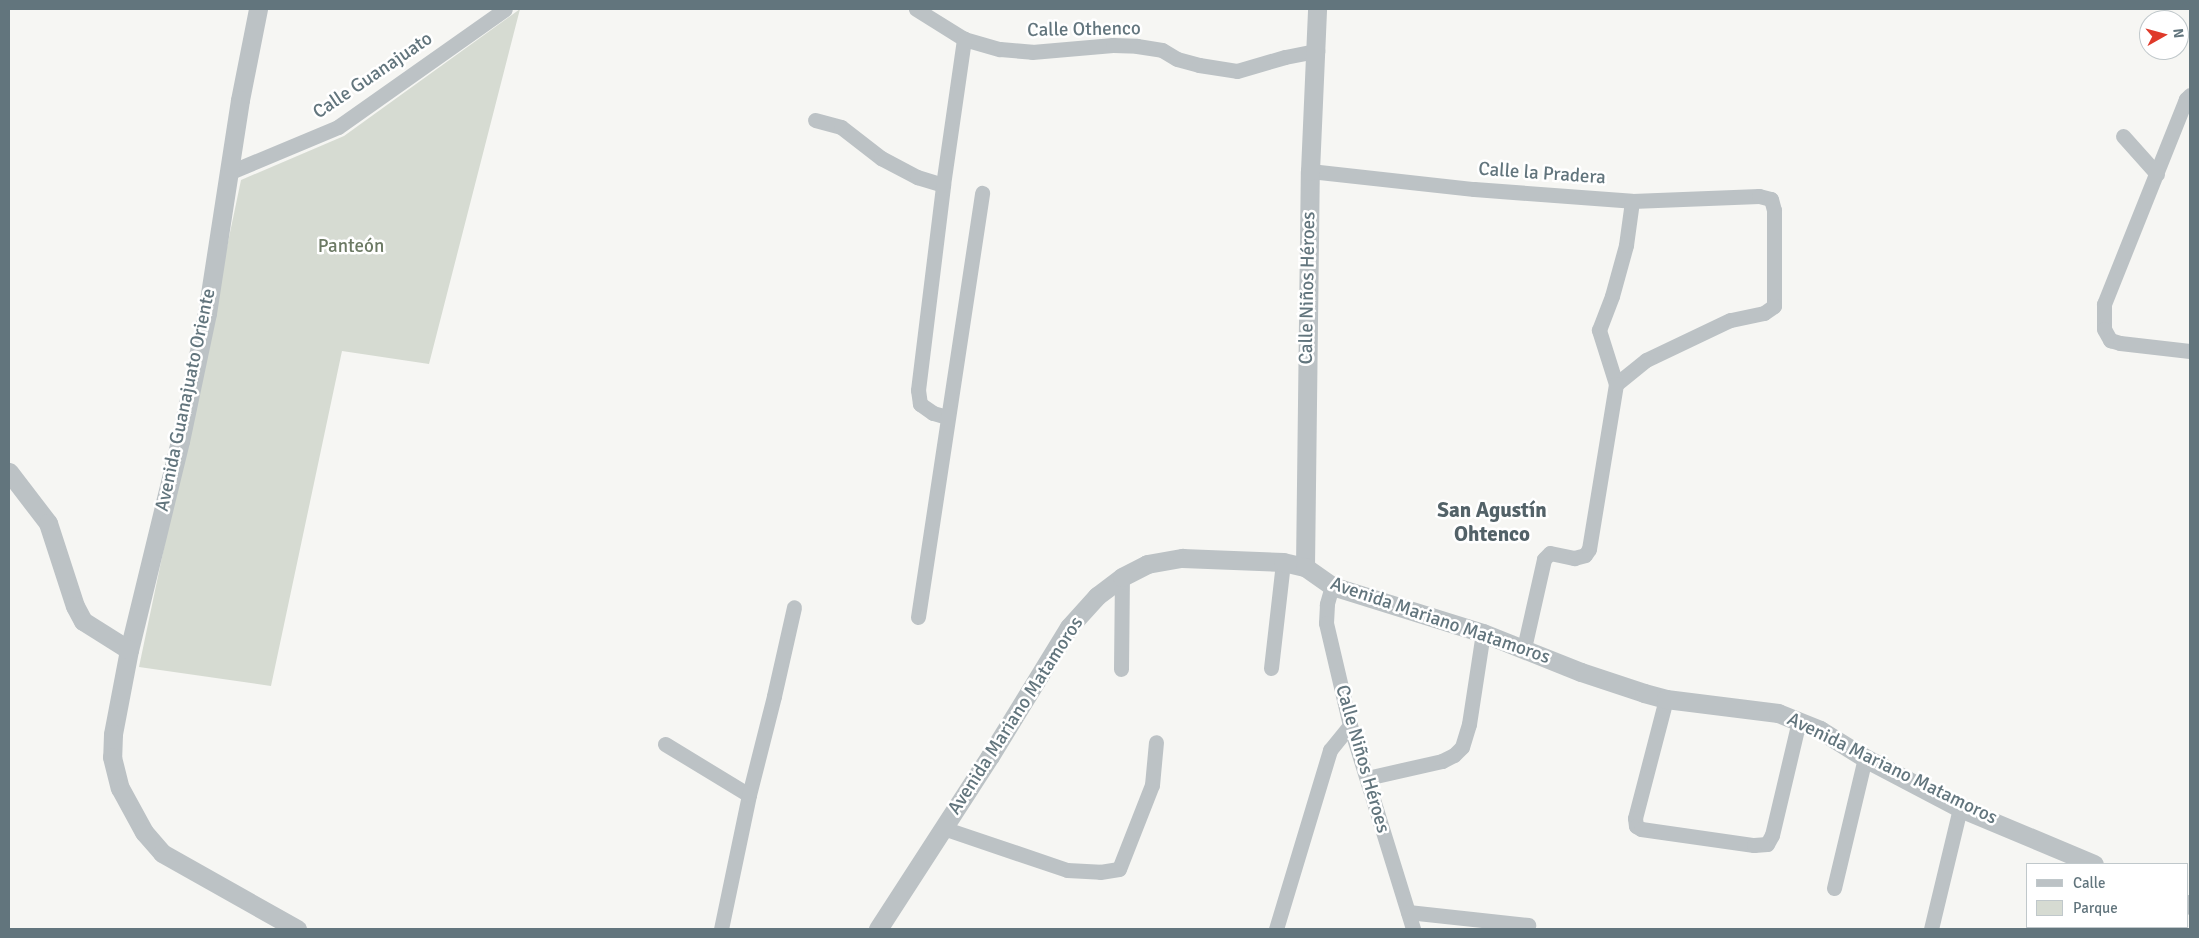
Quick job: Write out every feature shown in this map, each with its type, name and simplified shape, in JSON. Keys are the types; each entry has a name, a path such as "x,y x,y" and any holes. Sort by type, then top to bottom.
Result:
{"street":[{"name":"Avenida Guanajuato Oriente","path":"258,9 228,173 205,322 180,441 129,650 113,734 112,757 120,788 144,832 162,852 297,929"},
{"name":"Calle Guanajuato","path":"228,173 338,127 505,9"},
{"name":"Calle Othenco","path":"916,9 964,39 1000,49 1032,52 1112,45 1137,46 1162,50 1177,59 1199,65 1237,71 1285,57 1317,52"},
{"name":"Calle Niños Héroes","path":"1305,567 1310,171 1317,52 1317,9"},
{"path":"947,417 933,413 920,404 918,390 943,185 964,39"},
{"path":"2190,95 2186,99 2158,174 2104,304 2104,329 2110,340 2120,343 2190,351"},
{"path":"815,120 842,127 881,158 917,177 943,185"},
{"path":"2123,136 2158,174"},
{"name":"Calle la Pradera","path":"1310,171 1474,189 1632,201 1759,196 1770,199 1774,210 1774,306 1764,313 1730,320 1646,360 1616,384"},
{"path":"918,617 982,193"},
{"path":"1524,648 1544,559 1550,553 1574,558 1585,556 1589,549 1616,384 1599,330 1612,296 1626,245 1632,201"},
{"path":"9,472 48,523 74,606 83,621 129,650"},
{"name":"Avenida Mariano Matamoros","path":"878,929 1069,627 1097,596 1122,577 1147,564 1182,558 1283,562 1305,567 1332,586 1483,634 1524,648 1582,672 1666,700 1778,713 1799,720 1820,730 1865,758 1960,808 2092,863"},
{"path":"1271,668 1283,562"},
{"path":"1121,669 1122,577"},
{"name":"Calle Niños Héroes","path":"1332,586 1327,604 1326,623 1350,726 1413,929"},
{"path":"721,929 749,795 794,607"},
{"path":"1367,778 1442,761 1454,756 1462,747 1469,724 1483,634"},
{"path":"1666,700 1635,818 1636,826 1642,829 1754,845 1767,844 1770,841 1799,720"},
{"path":"1276,929 1330,750 1350,726"},
{"path":"943,828 1068,870 1100,872 1119,869 1152,785 1156,742"},
{"path":"664,744 749,795"},
{"path":"1834,888 1865,758"},
{"path":"1931,929 1960,808"},
{"path":"1408,912 1528,925"}],"green space":[{"name":"Panteón","path":"520,9 429,364 342,351 271,686 139,667 241,180 344,136"}],"district":[{"name":"San Agustín Ohtenco","path":"1492,522"}]}
